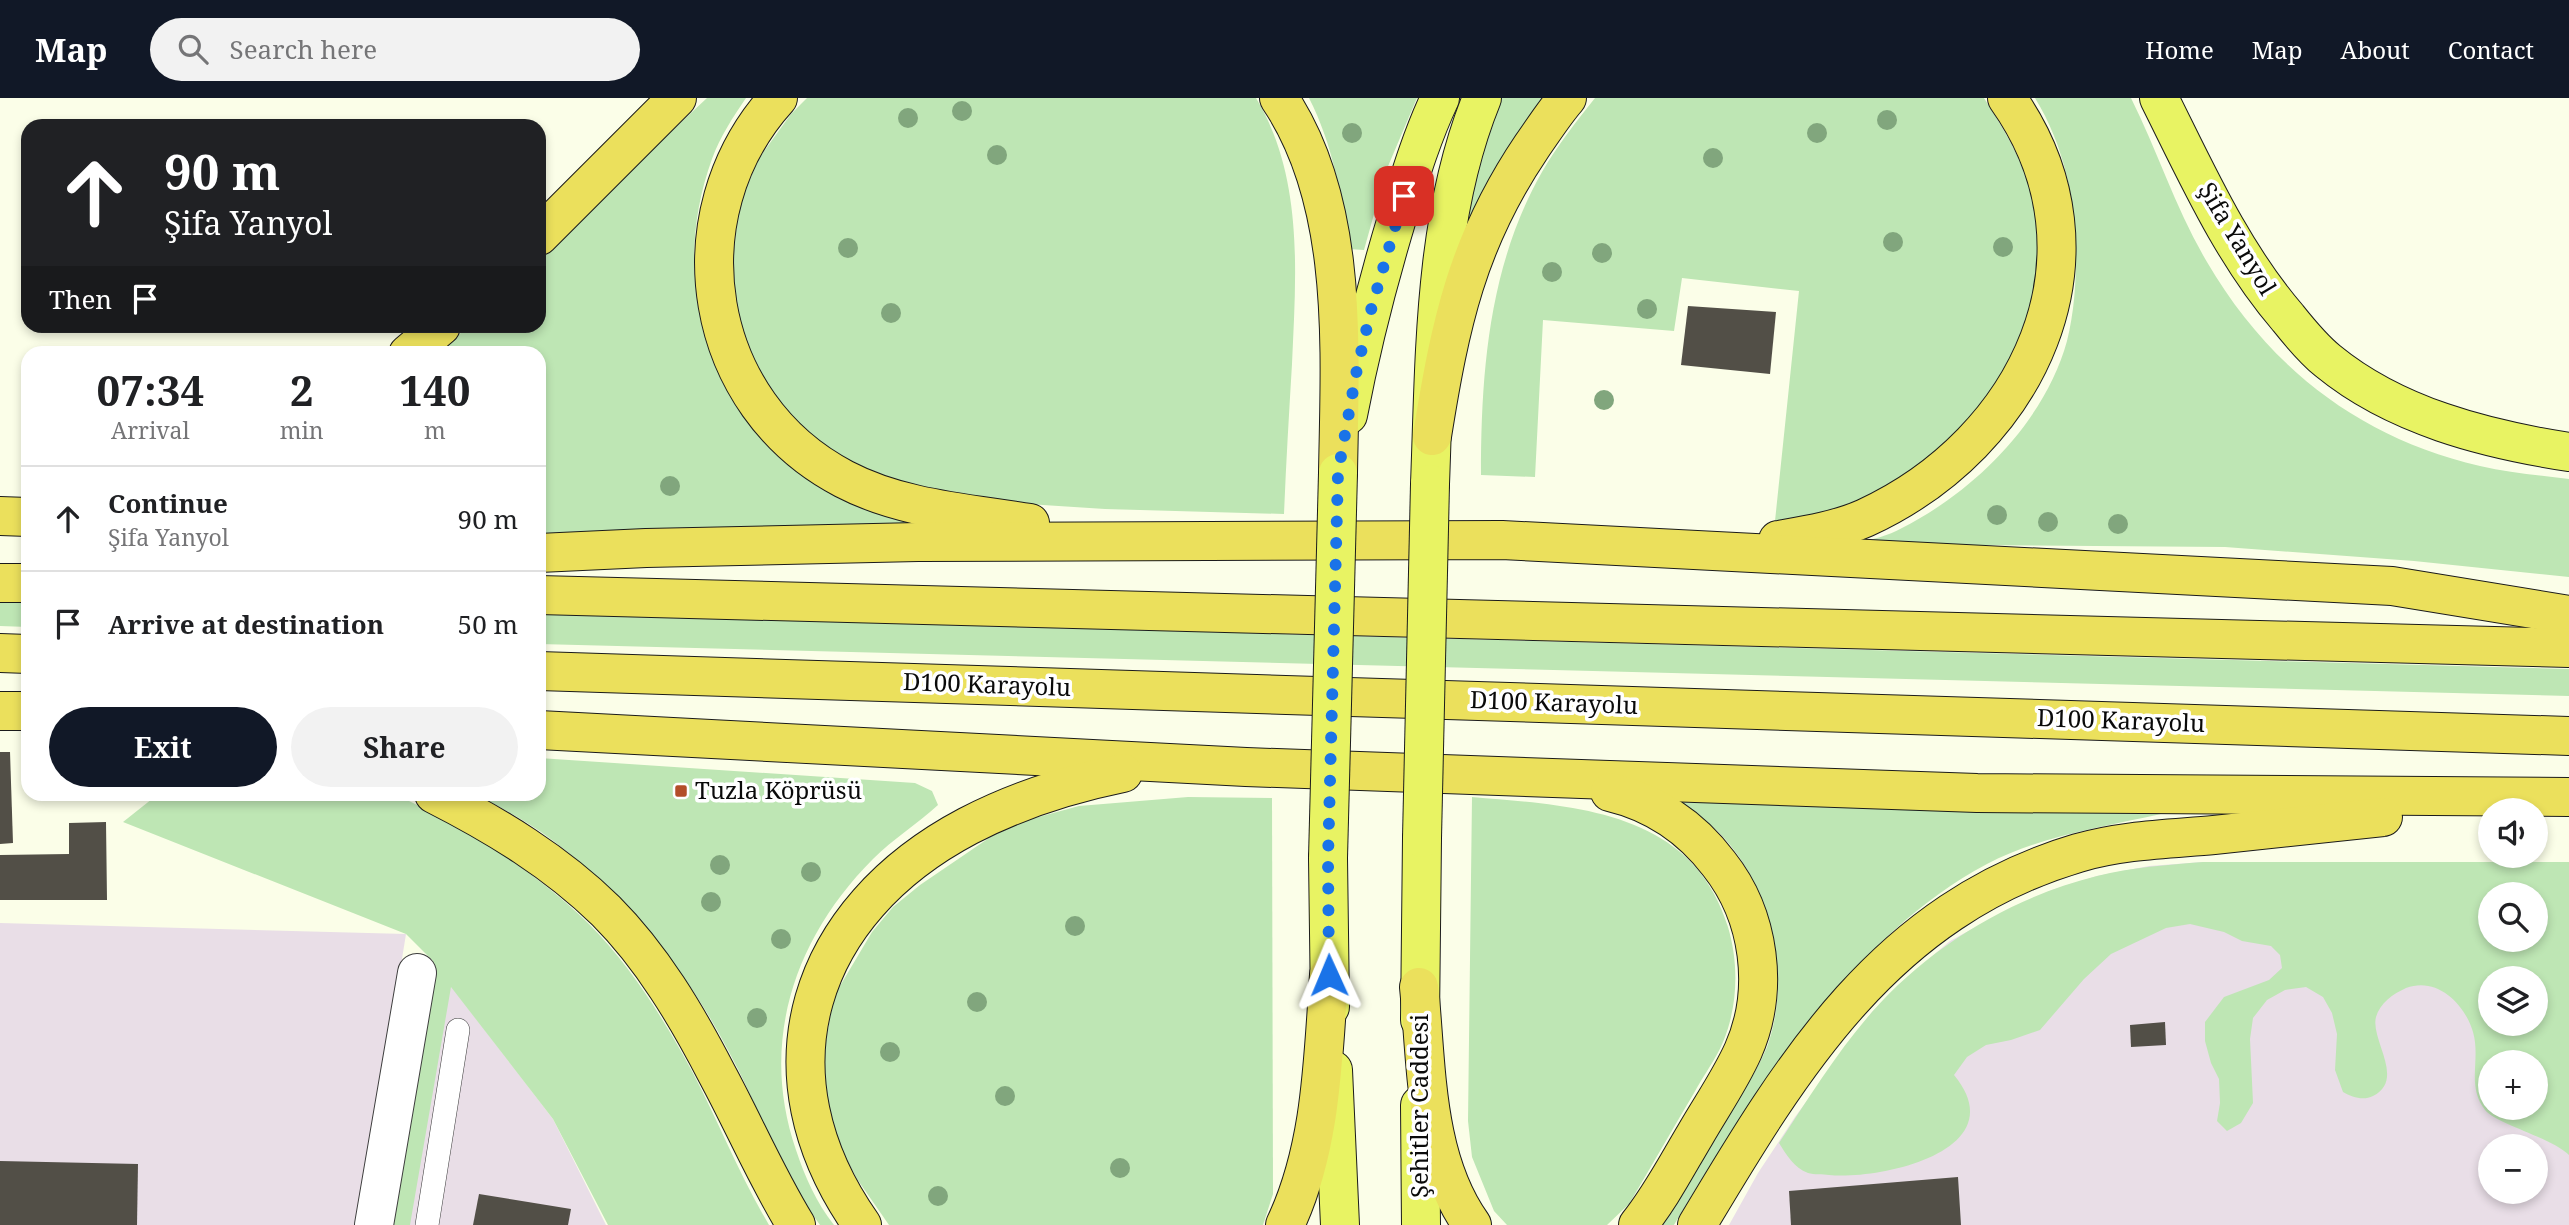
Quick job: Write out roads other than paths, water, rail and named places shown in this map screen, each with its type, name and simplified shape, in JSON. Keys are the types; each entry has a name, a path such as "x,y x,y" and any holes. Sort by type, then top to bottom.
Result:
{"highway":[{"path":"546,229 677,98"},
{"path":"778,98 764,113 732,166 716,222 714,253 720,317 728,344 738,372 771,422 818,463 845,480 902,500 942,510 1041,524 1210,541"},
{"path":"1279,98 1309,150 1327,217 1335,282 1339,370 1338,473"},
{"path":"1432,436 1450,336 1475,251 1493,208 1567,98"},
{"path":"1647,547 1756,544 1827,531 1863,519 1901,499 1937,474 1974,440 2003,406 2025,371 2044,332 2052,298 2056,257 2054,216 2048,181 2035,144 2007,98"},
{"path":"417,346 433,333"},
{"path":"0,516 21,517"},
{"path":"546,536 779,545"},
{"path":"546,553 779,545 1502,540 2392,586 2569,615"},
{"path":"0,583 21,583"},
{"path":"546,595 2569,648"},
{"path":"0,653 21,654"},
{"name":"D100 Karayolu","path":"546,671 2569,736"},
{"path":"0,712 21,711"},
{"path":"546,730 1247,767 1977,793 2569,797"},
{"path":"862,1225 831,1174 816,1137 807,1102 804,1061 806,1031 828,962 873,898 900,873 966,827 1043,793 1084,781 1159,768 1247,767"},
{"path":"1511,777 1593,788 1629,796 1660,810 1686,827 1724,870 1741,898 1753,931 1759,960 1758,990 1753,1020 1743,1050 1667,1182 1638,1225"},
{"path":"1697,1225 1747,1141 1809,1051 1862,986 1913,939 1967,901 2025,871 2080,852 2148,839 2569,797"},
{"path":"447,801 517,840 546,860 605,911 631,940 696,1035 771,1184 796,1225"},
{"path":"1285,1225 1305,1176 1313,1136 1323,1061 1329,975"},
{"path":"1419,987 1430,1099 1441,1162 1461,1209 1472,1225"}],"main road":[{"path":"1340,1225 1329,975 1328,859 1338,473 1356,374 1380,276 1420,146 1440,98"},
{"name":"Şehitler Caddesi","path":"1421,1225 1419,987 1432,436 1441,290 1452,204 1464,152 1482,98"},
{"name":"Şifa Yanyol","path":"2159,98 2250,270 2297,330 2326,360 2390,400 2426,416 2505,441 2569,452"}],"street":[{"path":"374,1225 417,973"}],"lane":[{"path":"427,1225 458,1030"}],"place":[{"name":"Tuzla Köprüsü","path":"681,791"}]}
